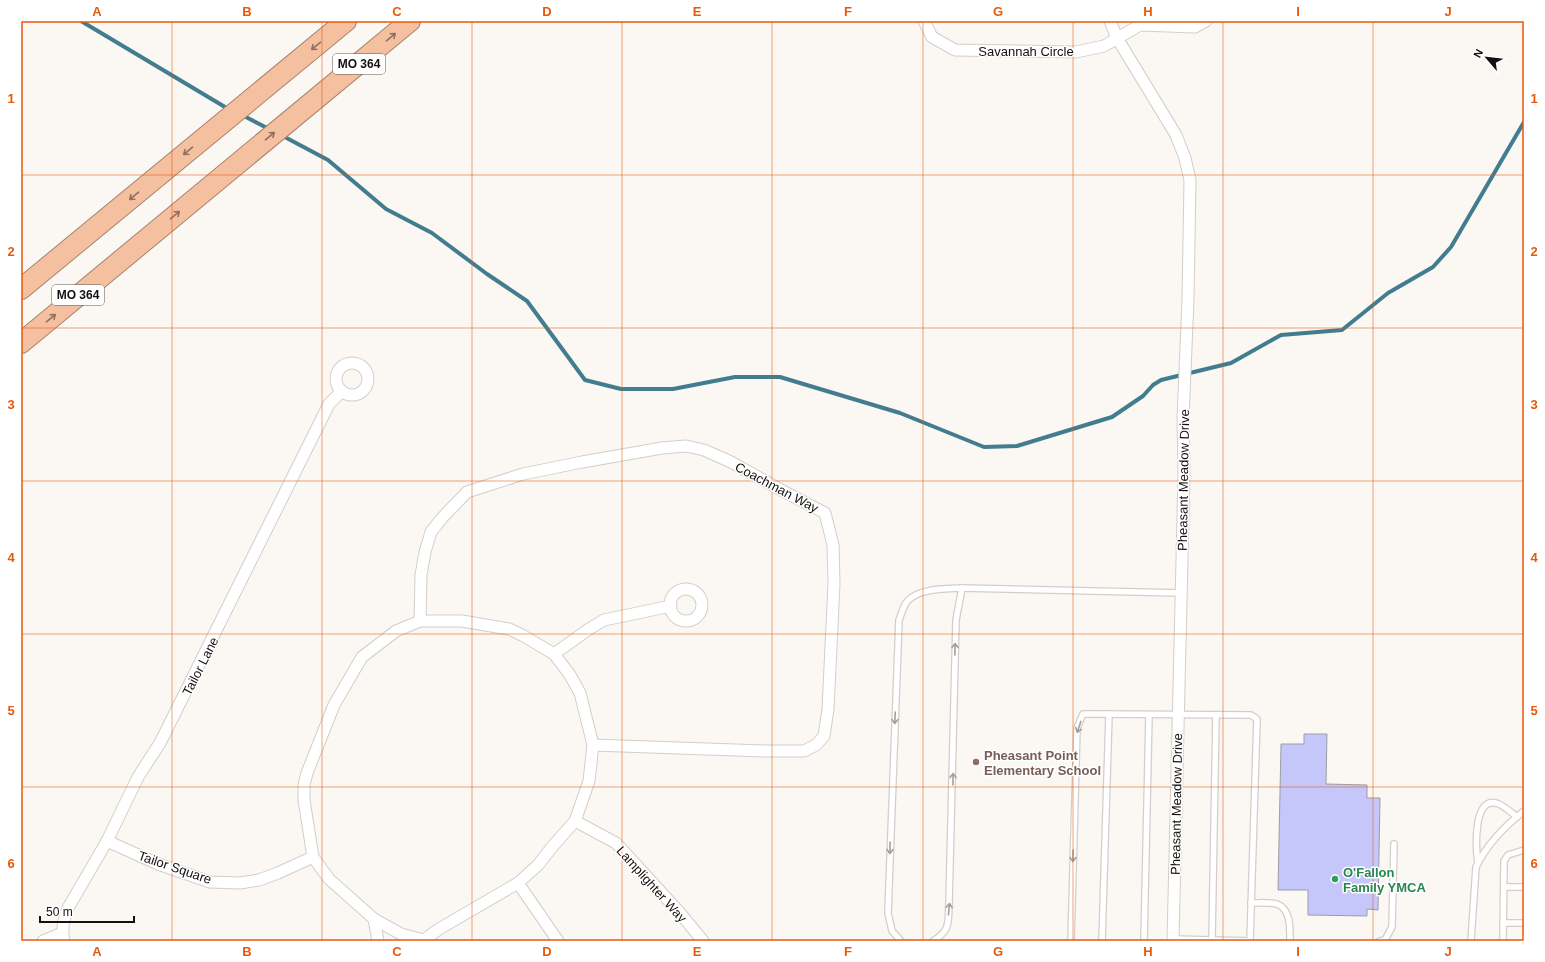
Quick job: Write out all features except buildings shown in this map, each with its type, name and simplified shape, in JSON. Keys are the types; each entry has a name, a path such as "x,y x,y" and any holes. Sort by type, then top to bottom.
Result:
{"highway":[{"name":"MO 364","path":"21,289 346,21"},
{"name":"MO 364","path":"21,342 410,21"},
{"path":"21,281 55,261"}],"street":[{"name":"Savannah Circle","path":"924,21 932,36 955,50 1076,52 1104,46 1140,25 1195,27 1206,21"},
{"name":"Pheasant Meadow Drive","path":"1110,21 1116,38 1176,135 1185,158 1190,180 1187,334 1183,418 1184,476 1173,940"},
{"name":"Tailor Lane","path":"63,937 64,919 68,908 107,841 138,777 160,743 330,404 342,391"},
{"name":"Coachman Way","path":"420,620 421,575 425,552 431,532 467,492 523,474 662,448 686,446 704,450 731,462 825,513 833,545 834,584 828,709 824,736 816,745 804,751 764,752 593,745"},
{"path":"554,654 604,620 670,606"},
{"path":"420,620 462,622 509,629 554,654 570,675 580,694 593,745 589,781 575,821 538,865 518,883 450,922 423,940 401,934 374,919 329,879 313,857 304,800 304,786 307,772 334,705 362,657 396,631 420,620"},
{"name":"Lamplighter Way","path":"575,821 616,843 680,913 703,941"},
{"name":"Tailor Square","path":"107,841 158,864 210,882 240,883 259,880 313,857"},
{"path":"518,883 558,941"},
{"path":"374,919 378,941"},
{"path":"43,941 63,937"}],"lane":[{"path":"901,941 892,931 888,913 899,620 907,602 916,595 930,590 962,588 1181,593"},
{"path":"933,941 941,936 947,927 949,903 956,620 962,588"},
{"path":"1072,941 1077,728 1083,714 1251,715 1257,719 1250,941 1173,940"},
{"path":"1102,941 1109,714"},
{"path":"1212,940 1216,714"},
{"path":"1144,941 1149,715"},
{"path":"1478,863 1476,851 1478,817 1484,807 1494,803 1500,804 1517,817"},
{"path":"1471,941 1474,878 1478,863 1490,844 1524,811"},
{"path":"1380,941 1385,940 1392,928 1394,844"},
{"path":"1503,941 1504,861 1508,855 1524,850"},
{"path":"1504,887 1524,887"},
{"path":"1251,903 1277,904 1284,909 1290,921 1290,941"},
{"path":"1504,923 1524,923"}],"waterway":[{"path":"81,21 230,110"},
{"path":"242,115 269,129"},
{"path":"281,135 328,160 386,209 432,233 487,274 527,301 585,380 621,389 673,389 735,377 780,377 900,413 984,447 1017,446 1112,417 1143,396 1153,385 1161,380 1231,363 1281,335 1342,330 1388,293 1433,267 1451,247 1524,122"}],"place":[{"name":"Pheasant Point Elementary School","path":"976,762"},
{"name":"O'Fallon Family YMCA","path":"1335,879"}]}
